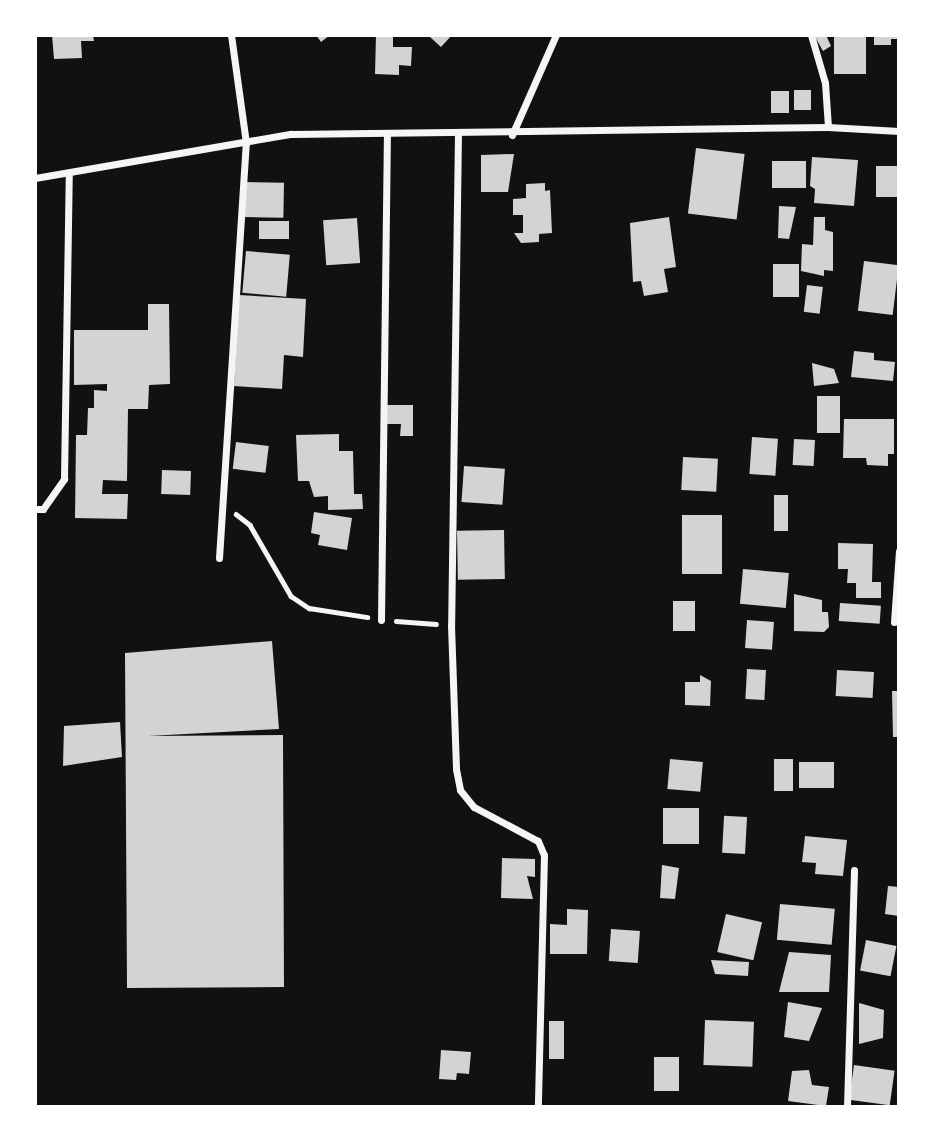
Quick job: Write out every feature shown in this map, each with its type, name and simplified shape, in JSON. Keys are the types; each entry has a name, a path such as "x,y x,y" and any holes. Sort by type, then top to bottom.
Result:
{"street":[{"path":"219,558 246,143 230,35"},
{"path":"512,135 556,35"},
{"path":"811,35 825,83 828,127"},
{"path":"35,178 291,135 512,135 828,127 899,131"},
{"path":"381,620 387,133"},
{"path":"458,133 451,625 460,790 474,807 538,841 544,855 538,1107"},
{"path":"35,509 43,509 64,479 69,173"},
{"path":"894,622 899,551"},
{"path":"847,1107 854,870"}],"path":[{"path":"222,508 250,525 291,596 309,608 381,620 451,625"}],"building":[{"path":"52,35 93,35 94,41 81,41 82,58 54,59"},
{"path":"316,35 330,35 321,42"},
{"path":"376,35 393,35 393,47 412,47 411,66 399,65 399,75 375,74"},
{"path":"431,35 452,35 441,47 430,37"},
{"path":"826,35 831,46 823,51 815,37"},
{"path":"834,35 866,35 866,74 834,74"},
{"path":"874,35 899,35 899,39 891,39 891,45 874,45"},
{"path":"794,90 811,90 811,110 794,110"},
{"path":"771,91 789,91 789,113 771,113"},
{"path":"696,148 745,154 737,219 688,214"},
{"path":"514,154 508,192 481,192 481,155"},
{"path":"812,157 858,160 854,206 814,203 815,189 810,186"},
{"path":"772,161 806,161 806,188 772,188"},
{"path":"876,166 899,166 899,197 876,197"},
{"path":"245,182 284,183 283,218 244,217"},
{"path":"545,183 545,191 550,190 552,233 539,234 539,242 521,243 514,233 523,233 523,215 513,215 513,199 526,198 526,184"},
{"path":"779,206 796,207 789,239 778,238"},
{"path":"669,217 676,267 664,269 668,292 644,296 641,281 633,282 630,223"},
{"path":"814,217 825,217 825,230 833,232 833,271 824,270 824,276 801,271 802,244 813,245"},
{"path":"357,218 360,263 326,265 323,220"},
{"path":"259,221 289,221 289,239 259,239"},
{"path":"246,251 290,255 286,297 242,293"},
{"path":"864,261 899,265 893,315 858,311"},
{"path":"773,264 799,264 799,297 773,297"},
{"path":"807,285 823,287 820,314 804,312"},
{"path":"239,295 306,299 303,357 284,355 282,389 234,386"},
{"path":"148,304 169,304 170,384 149,385 148,409 128,409 127,481 103,480 102,494 128,494 127,519 75,518 76,435 87,435 88,408 94,408 94,390 107,391 107,384 74,385 74,330 148,330"},
{"path":"854,351 874,353 874,360 895,362 893,381 851,377"},
{"path":"812,363 834,369 839,383 814,386"},
{"path":"817,396 840,396 840,433 817,433"},
{"path":"387,405 413,405 413,436 400,436 401,424 387,424"},
{"path":"844,419 894,419 894,454 888,454 888,466 867,465 866,458 843,458"},
{"path":"339,434 339,451 353,451 354,494 362,494 363,509 328,510 328,496 314,497 309,481 298,481 296,435"},
{"path":"752,437 778,439 775,476 749,474"},
{"path":"794,439 815,440 814,466 793,465"},
{"path":"236,442 269,446 265,473 233,469"},
{"path":"683,457 718,459 716,492 681,490"},
{"path":"464,466 505,469 502,505 461,502"},
{"path":"162,470 191,471 190,495 161,494"},
{"path":"774,495 788,495 788,531 774,531"},
{"path":"314,512 352,518 347,550 318,545 320,535 311,533"},
{"path":"682,515 722,515 722,574 682,574"},
{"path":"504,530 505,579 458,580 457,531"},
{"path":"838,543 873,544 872,582 881,582 881,598 856,598 856,583 847,583 848,569 838,569"},
{"path":"743,569 789,573 786,608 740,604"},
{"path":"794,594 822,600 822,612 828,612 829,627 824,632 794,631"},
{"path":"673,601 695,601 695,631 673,631"},
{"path":"840,603 881,606 880,624 839,621"},
{"path":"747,620 774,622 772,650 745,648"},
{"path":"272,641 279,729 148,736 283,735 284,987 127,988 125,653"},
{"path":"747,669 766,670 764,700 745,699"},
{"path":"837,670 874,672 873,698 836,696"},
{"path":"700,675 711,681 710,706 685,705 685,682 700,682"},
{"path":"892,691 899,691 899,737 893,737"},
{"path":"120,722 122,757 63,766 64,726"},
{"path":"670,759 703,762 700,792 667,789"},
{"path":"774,759 793,759 793,791 774,791"},
{"path":"799,762 834,762 834,788 799,788"},
{"path":"663,808 699,808 699,844 663,844"},
{"path":"724,816 747,817 745,854 722,853"},
{"path":"805,836 847,840 843,876 815,874 816,863 802,862"},
{"path":"502,858 535,859 535,877 527,876 533,899 501,898"},
{"path":"662,865 679,868 675,899 660,898"},
{"path":"888,886 899,887 899,916 885,914"},
{"path":"780,904 835,909 832,945 777,940"},
{"path":"567,909 588,910 587,954 550,954 550,924 567,925"},
{"path":"726,914 762,922 753,960 717,952"},
{"path":"611,929 640,931 638,963 609,961"},
{"path":"866,940 896,946 891,976 860,970"},
{"path":"789,952 831,955 829,992 779,992"},
{"path":"711,960 749,962 748,976 715,974"},
{"path":"788,1002 822,1008 809,1041 784,1037"},
{"path":"859,1003 884,1010 883,1038 859,1044"},
{"path":"705,1020 754,1022 752,1067 703,1065"},
{"path":"549,1021 564,1021 564,1059 549,1059"},
{"path":"441,1050 471,1052 469,1074 457,1073 456,1080 439,1079"},
{"path":"654,1057 679,1057 679,1091 654,1091"},
{"path":"854,1065 895,1071 890,1105 849,1100"},
{"path":"809,1070 812,1085 829,1087 826,1106 788,1101 792,1071"}]}
